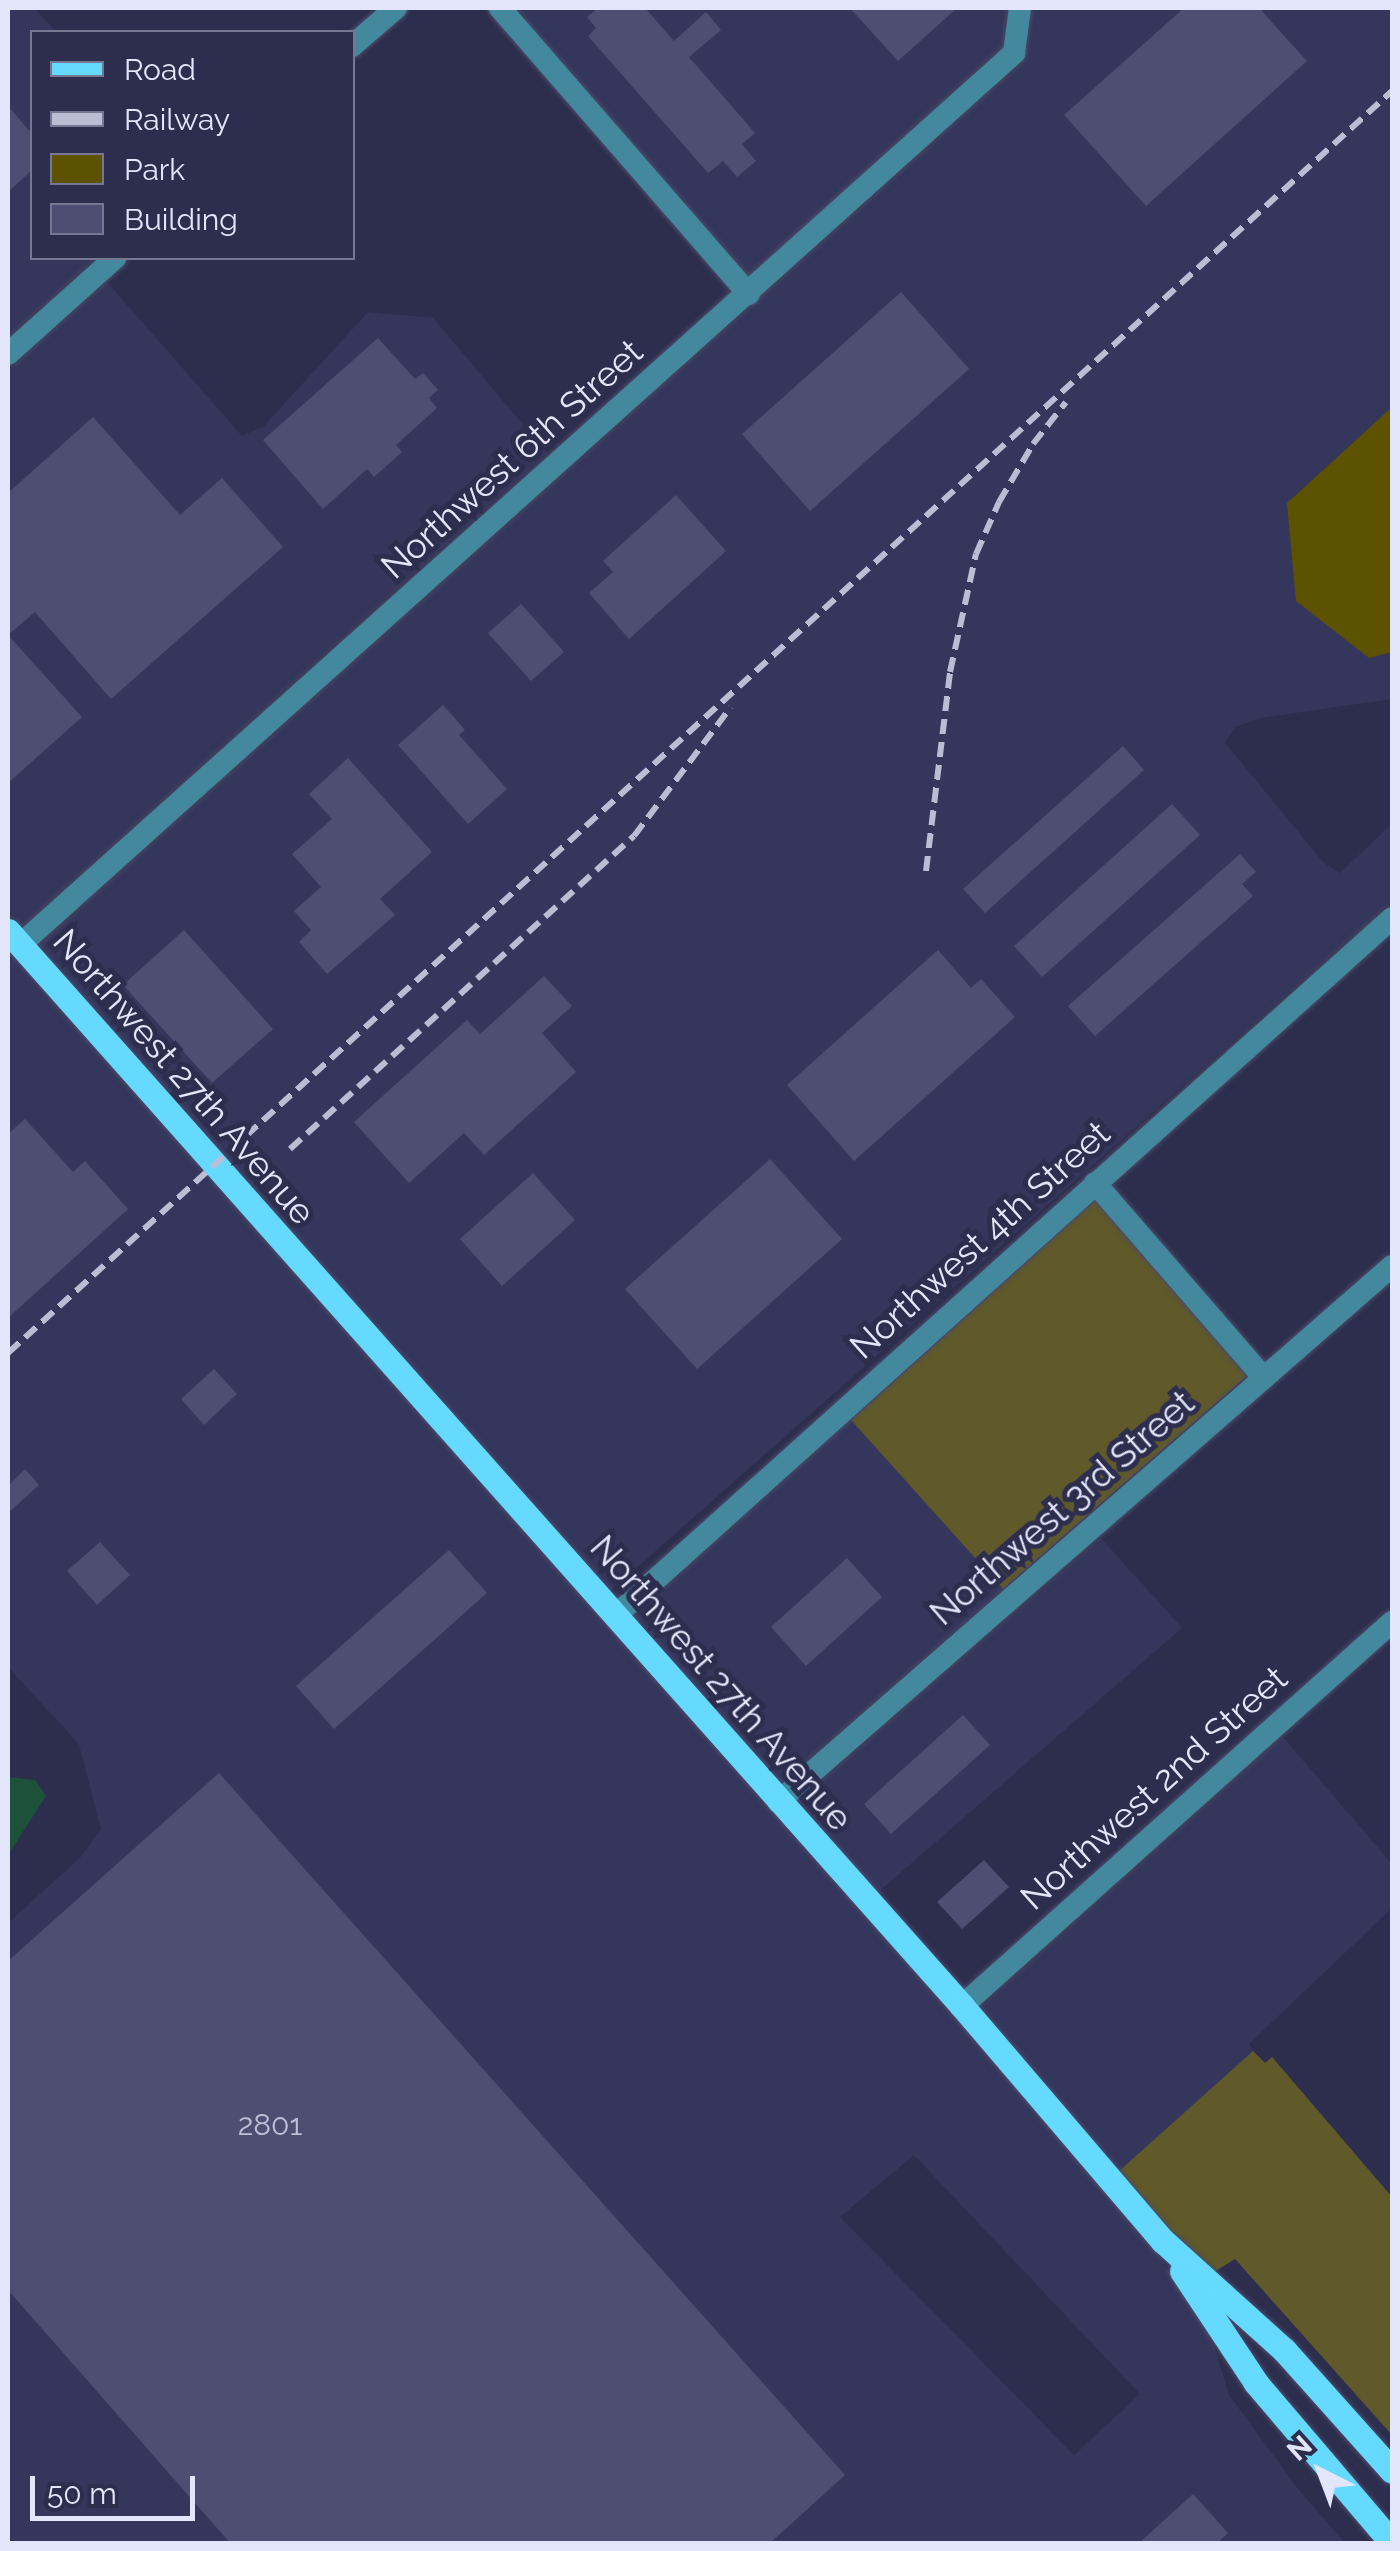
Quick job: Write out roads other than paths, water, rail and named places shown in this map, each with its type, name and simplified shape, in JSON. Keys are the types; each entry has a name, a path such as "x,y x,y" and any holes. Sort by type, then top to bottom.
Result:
{"main road":[{"name":"Northwest 27th Avenue","path":"14,938 962,2006 1163,2241 1284,2350 1392,2471"},
{"path":"1163,2241 1256,2382 1392,2543"}],"street":[{"path":"355,43 396,8"},
{"path":"500,8 749,294"},
{"name":"Northwest 6th Street","path":"14,938 749,294 1014,53 1020,8"},
{"path":"8,354 113,260"},
{"name":"Northwest 4th Street","path":"615,1616 1392,918"},
{"path":"1095,1183 1264,1378"},
{"name":"Northwest 3rd Street","path":"778,1802 1392,1266"},
{"name":"Northwest 2nd Street","path":"962,2006 1392,1622"}],"railway":[{"path":"8,1353 1392,91"},
{"path":"926,871 950,672 976,554 999,502 1033,444 1066,402"},
{"path":"290,1149 634,836 731,707"}]}
